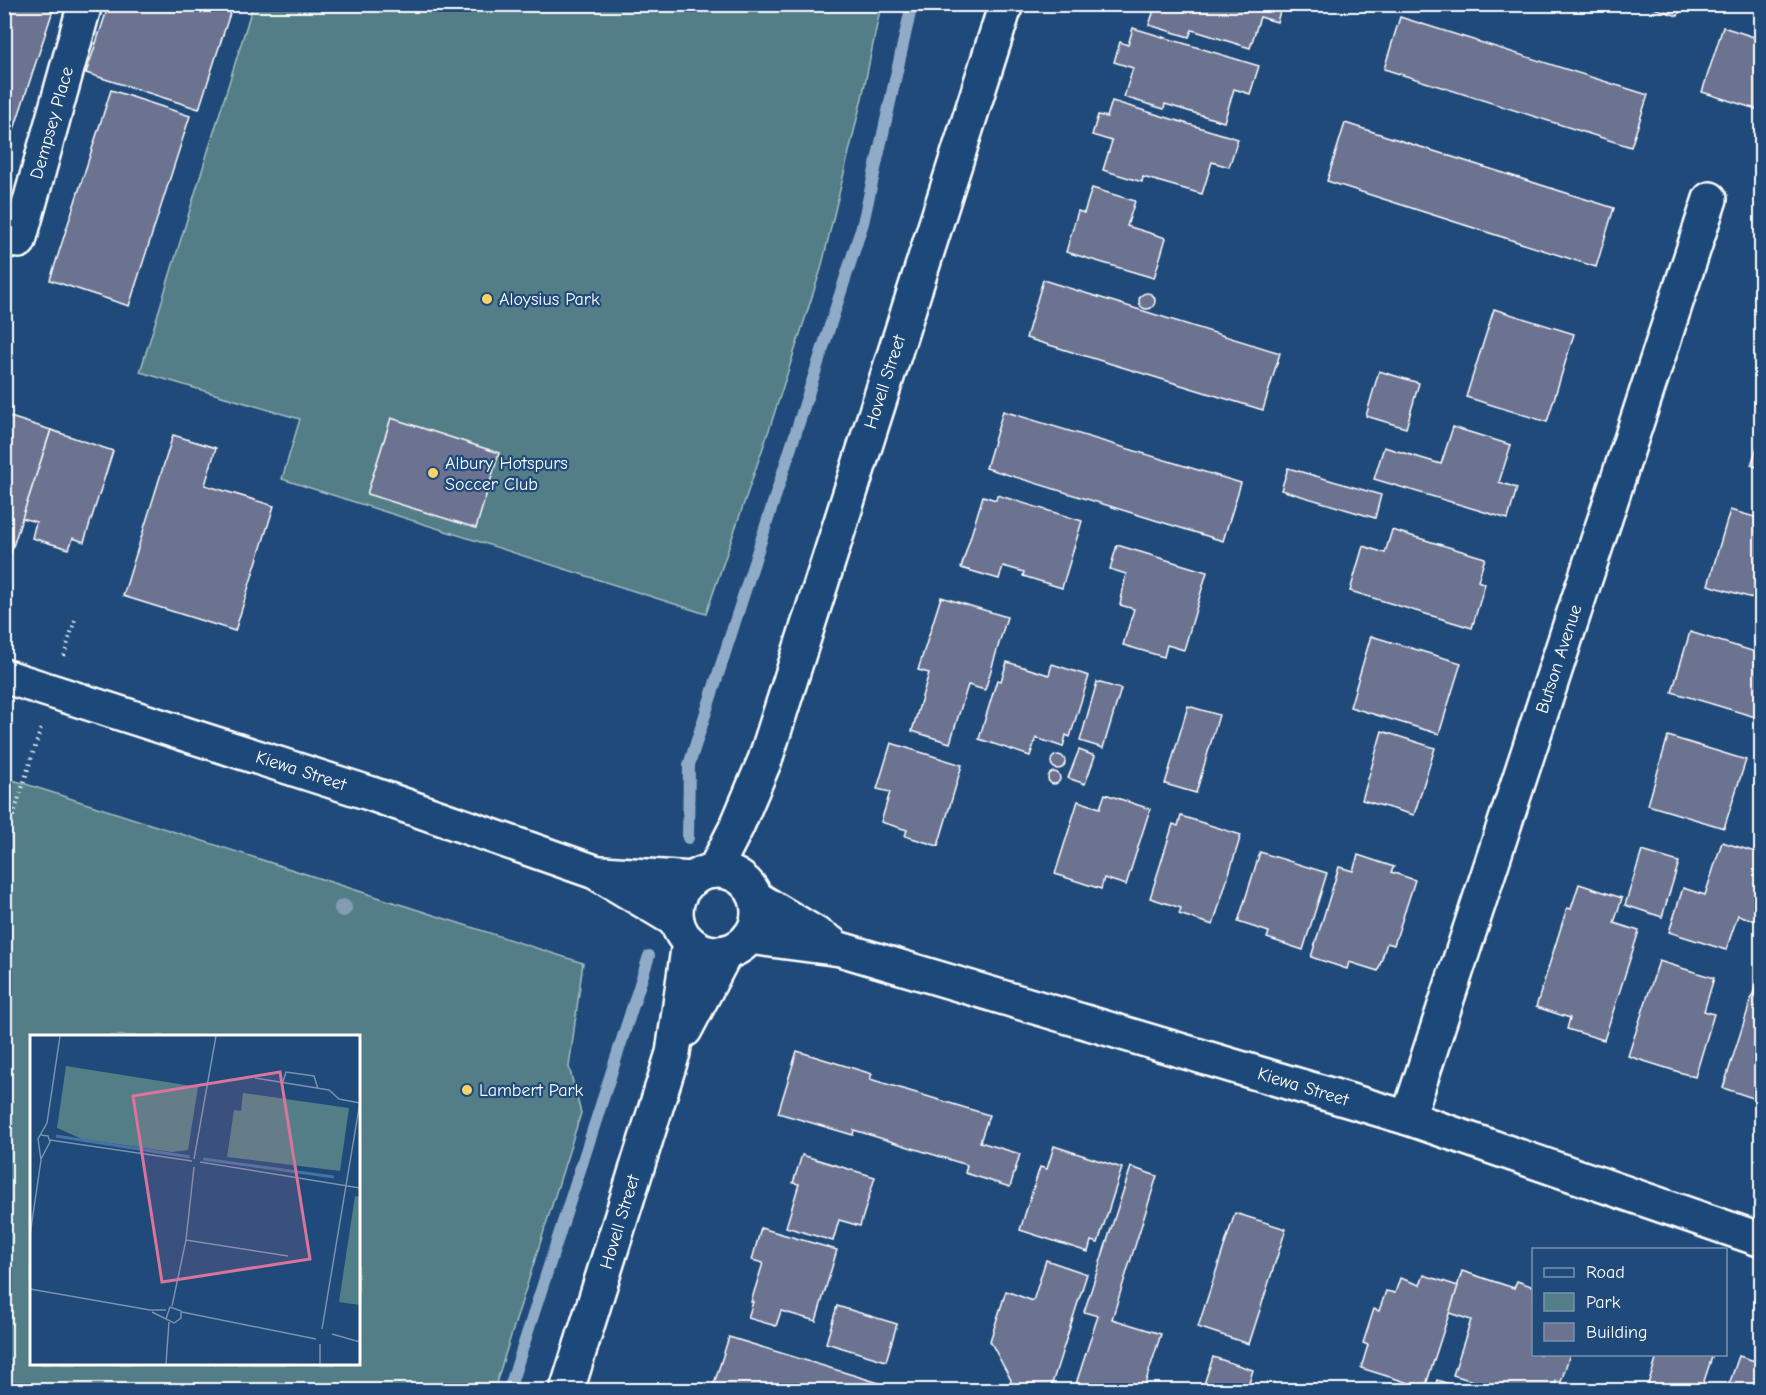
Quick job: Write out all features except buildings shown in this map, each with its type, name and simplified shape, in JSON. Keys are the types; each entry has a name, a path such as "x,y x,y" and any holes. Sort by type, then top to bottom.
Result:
{"street":[{"name":"Dempsey Place","path":"19,241 85,4"},
{"name":"Hovell Street","path":"726,882 737,826 765,760 1006,4"},
{"name":"Butson Avenue","path":"1408,1119 1710,199"},
{"name":"Kiewa Street","path":"4,676 369,793 595,872 726,882 840,948 1408,1119 1761,1240"},
{"name":"Kiewa Street","path":"595,872 683,932"},
{"path":"726,882 758,912 756,926 738,945 713,953 700,949 683,932 676,909 678,897 684,887 726,882"},
{"name":"Hovell Street","path":"567,1390 673,1053 683,932"},
{"name":"Hovell Street","path":"673,1053 738,945"},
{"name":"Kiewa Street","path":"738,945 840,948"}],"green space":[{"name":"Aloysius Park","path":"253,5 881,5 862,98 821,269 706,614 282,479 300,419 140,372"},
{"name":"Lambert Park","path":"13,780 583,963 569,1067 581,1113 494,1390 5,1390 4,807"}],"waterway":[{"path":"688,838 689,765 863,223 912,4"},
{"path":"509,1390 649,956"}],"place":[{"name":"Aloysius Park","path":"487,299"},
{"name":"Albury Hotspurs Soccer Club","path":"433,473"},
{"name":"Lambert Park","path":"467,1090"}]}
